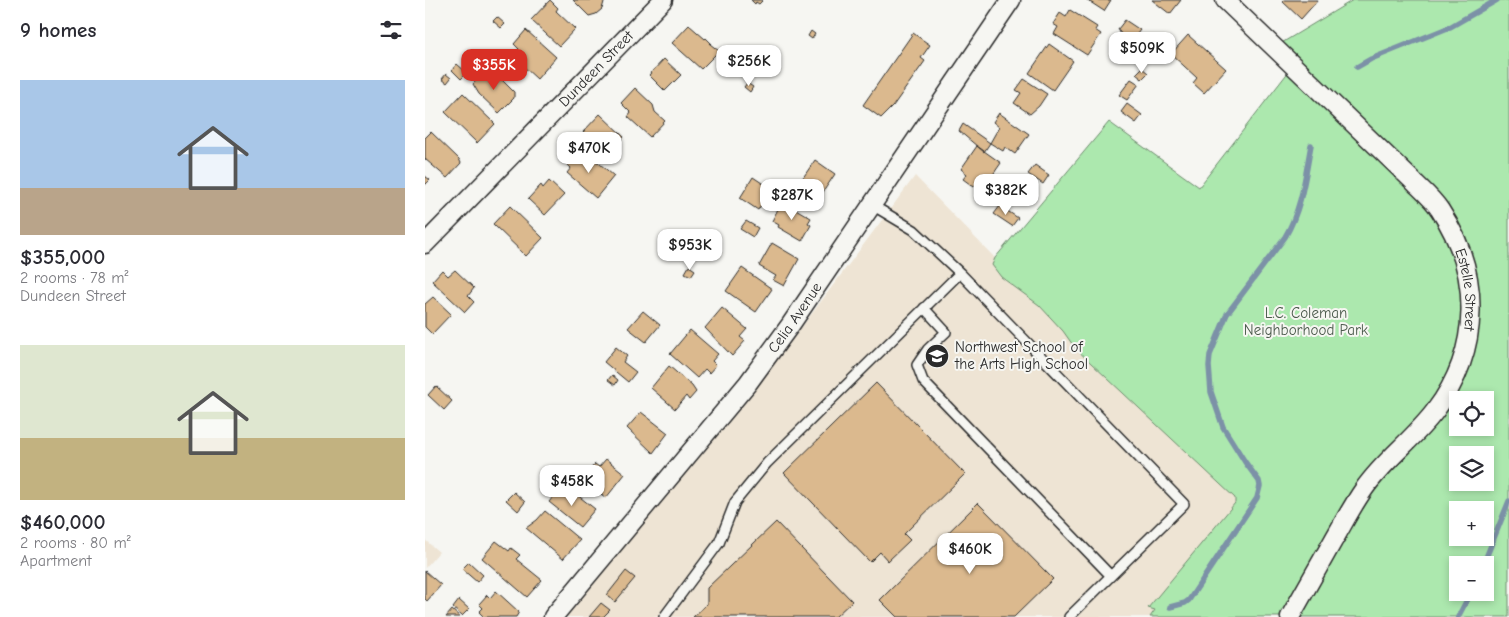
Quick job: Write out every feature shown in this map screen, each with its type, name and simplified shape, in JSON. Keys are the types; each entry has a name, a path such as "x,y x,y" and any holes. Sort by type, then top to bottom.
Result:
{"street":[{"name":"Dundeen Street","path":"425,243 663,0"},
{"name":"Celia Avenue","path":"553,617 748,384 791,324 1011,0"},
{"name":"Estelle Street","path":"1225,0 1439,208 1451,229 1467,267 1471,299 1471,324 1466,350 1448,390 1435,411 1364,488 1290,617"}],"lane":[{"path":"872,204 913,230 961,273 1184,504 1069,617"},
{"path":"664,617 719,544 735,502 767,463 961,273"},
{"path":"924,308 946,332 928,349 917,365 923,381 1111,576"}],"shaded area":[{"name":"Northwest School of the Arts High School","path":"915,176 995,258 1245,503 1150,617 565,617 744,404"},
{"path":"425,540 439,552 425,568"}],"green space":[{"name":"L.C. Coleman Neighborhood Park","path":"1353,0 1509,0 1509,617 1150,617 1155,610 1148,608 1235,503 1235,498 1075,348 1063,331 1039,305 1001,277 992,265 995,258 1109,122 1199,187 1293,66 1275,47"}],"building":[{"path":"550,0 558,8 556,11 575,29 559,46 531,20"},
{"path":"573,0 603,0 604,2 602,9 596,14 589,16"},
{"path":"751,0 762,1 759,4 756,2 755,4"},
{"path":"1087,0 1111,0 1104,11"},
{"path":"1152,0 1181,0 1170,14"},
{"path":"1318,0 1301,19 1282,1"},
{"path":"1070,10 1097,27 1095,30 1101,34 1087,55 1054,34 1058,27 1053,24 1060,13 1066,17"},
{"path":"497,17 505,24 501,28 493,21"},
{"path":"1125,20 1140,30 1131,42 1122,36 1118,29"},
{"path":"689,25 719,51 701,69 672,43"},
{"path":"526,30 556,57 537,79 512,56 519,49 514,44"},
{"path":"811,31 815,34 812,39 808,36"},
{"path":"913,33 930,45 921,58 925,61 893,106 881,118 863,105"},
{"path":"1188,35 1226,69 1204,93 1193,83 1197,78 1171,54"},
{"path":"1122,36 1139,48 1133,57 1116,45"},
{"path":"1049,44 1073,61 1053,90 1029,73"},
{"path":"664,59 681,75 665,91 649,75"},
{"path":"457,64 467,73 461,79 452,70"},
{"path":"1142,68 1148,73 1142,79 1136,74"},
{"path":"485,71 493,78 496,74 514,92 514,98 499,113 479,94 473,84"},
{"path":"446,74 451,78 447,83 442,79"},
{"path":"1024,79 1047,94 1039,106 1030,114 1014,103 1021,93 1016,90"},
{"path":"1131,79 1139,84 1127,100 1119,95"},
{"path":"747,83 753,87 750,92 744,87"},
{"path":"635,88 653,105 655,112 665,121 650,137 628,117 631,113 621,103"},
{"path":"463,93 495,124 477,143 445,112"},
{"path":"1127,104 1142,115 1136,123 1121,112"},
{"path":"999,113 1029,134 1015,154 1005,147 1003,151 990,143 999,127 993,122"},
{"path":"600,114 624,137 617,144 620,147 611,158 583,132"},
{"path":"963,124 990,143 984,152 959,131"},
{"path":"431,132 461,163 447,178 425,159 425,138"},
{"path":"977,146 1001,163 985,186 978,181 974,187 963,179 967,174 961,169"},
{"path":"586,152 614,176 596,198 567,173 571,168 566,163 575,154 580,158"},
{"path":"815,160 835,174 817,201 796,188"},
{"path":"1035,165 1049,175 1043,184 1028,174"},
{"path":"425,176 430,180 425,185"},
{"path":"753,177 771,189 758,210 740,198"},
{"path":"549,181 564,195 545,215 528,199 541,185 543,188"},
{"path":"782,201 811,218 808,223 811,225 802,241 778,227 779,225 772,221"},
{"path":"510,206 543,238 526,256 493,224"},
{"path":"1000,206 1018,218 1012,226 994,214"},
{"path":"746,221 758,228 753,237 740,229"},
{"path":"772,243 799,259 784,286 773,280 776,276 759,266"},
{"path":"689,266 695,270 691,276 685,273"},
{"path":"742,268 772,289 756,312 726,291"},
{"path":"442,270 448,276 455,270 474,288 468,296 474,302 465,312 432,281"},
{"path":"433,297 451,314 432,334 425,327 425,304"},
{"path":"722,308 747,329 740,337 745,341 732,356 705,328"},
{"path":"643,311 660,325 646,342 628,328"},
{"path":"690,330 718,354 712,361 716,365 709,373 705,369 697,378 670,354"},
{"path":"616,347 627,356 623,362 636,372 628,382 604,362"},
{"path":"669,366 692,386 696,392 689,400 686,396 675,409 651,388"},
{"path":"612,375 618,380 615,385 608,380"},
{"path":"876,383 965,474 904,534 910,540 888,561 880,552 870,562 784,473"},
{"path":"436,386 452,401 444,410 428,395"},
{"path":"641,412 668,433 653,453 627,428"},
{"path":"606,459 625,474 606,498 582,479 595,464 599,467"},
{"path":"560,488 573,498 576,494 595,509 580,527 549,502"},
{"path":"514,492 525,502 518,511 506,500"},
{"path":"978,503 1053,579 1014,617 897,617 880,600"},
{"path":"545,511 580,540 563,559 526,528"},
{"path":"776,522 852,601 835,617 693,617 707,604 707,588"},
{"path":"496,541 509,551 511,548 520,555 516,559 542,580 527,597 482,558"},
{"path":"469,562 483,575 477,582 462,569"},
{"path":"425,571 441,585 427,601 425,599"},
{"path":"626,571 635,578 615,602 607,595"},
{"path":"496,591 519,612 516,617 484,617 479,612 483,608 479,604 487,595 490,598"},
{"path":"459,600 469,609 462,616 453,608"},
{"path":"601,603 610,610 603,617 589,617"},
{"path":"452,610 460,617 446,617"}],"waterway":[{"path":"1357,67 1371,59 1450,27 1497,0"},
{"path":"1170,607 1189,600 1257,498 1260,486 1259,481 1223,427 1211,392 1210,355 1227,314 1285,237 1291,226 1302,192 1311,145"},
{"path":"1487,556 1509,501"},
{"path":"1458,617 1466,601"}],"place":[{"name":"Northwest School of the Arts High School","path":"937,356"}]}
